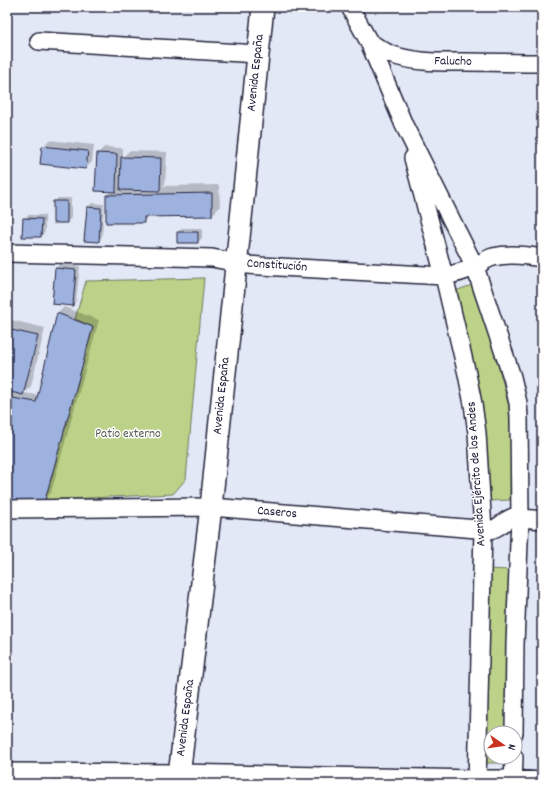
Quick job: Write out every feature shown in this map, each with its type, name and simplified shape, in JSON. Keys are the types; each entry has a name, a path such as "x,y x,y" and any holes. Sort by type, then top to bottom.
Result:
{"main road":[{"name":"Avenida España","path":"179,778 211,507 263,7"}],"street":[{"name":"Avenida Ejército de los Andes","path":"350,7 369,42 404,125 475,267 512,377 518,403 520,517 514,725"},
{"path":"38,41 258,54"},
{"name":"Falucho","path":"369,42 390,54 419,61 542,63"},
{"name":"Avenida Ejército de los Andes","path":"404,125 444,276 467,374 477,433 483,530 477,782"},
{"name":"Constitución","path":"7,253 212,258 248,265 444,276 460,273 491,258 505,254 542,258"},
{"name":"Caseros","path":"7,509 211,507 483,530 493,530 512,517 542,520"},
{"path":"513,781 514,765"},
{"path":"7,772 179,778 477,782 542,781"}],"green space":[{"name":"Patio externo","path":"204,278 186,479 173,494 45,500 93,327 75,319 86,281"},
{"path":"472,285 494,348 509,407 511,436 510,500 489,501 452,292"},
{"path":"488,569 510,570 508,725 486,725"}],"building":[{"path":"42,146 88,151 86,169 40,164"},
{"path":"97,153 117,154 116,192 95,191"},
{"path":"121,157 161,158 160,191 120,190"},
{"path":"212,193 212,216 144,217 144,223 106,223 106,195"},
{"path":"53,201 67,201 67,223 53,223"},
{"path":"87,207 101,208 99,242 84,241"},
{"path":"23,218 42,219 41,237 22,237"},
{"path":"177,232 198,232 198,243 177,243"},
{"path":"55,268 76,270 73,306 52,304"},
{"path":"57,313 93,327 45,500 7,500 7,397 36,402"},
{"path":"7,329 38,336 23,395 7,391"}]}
